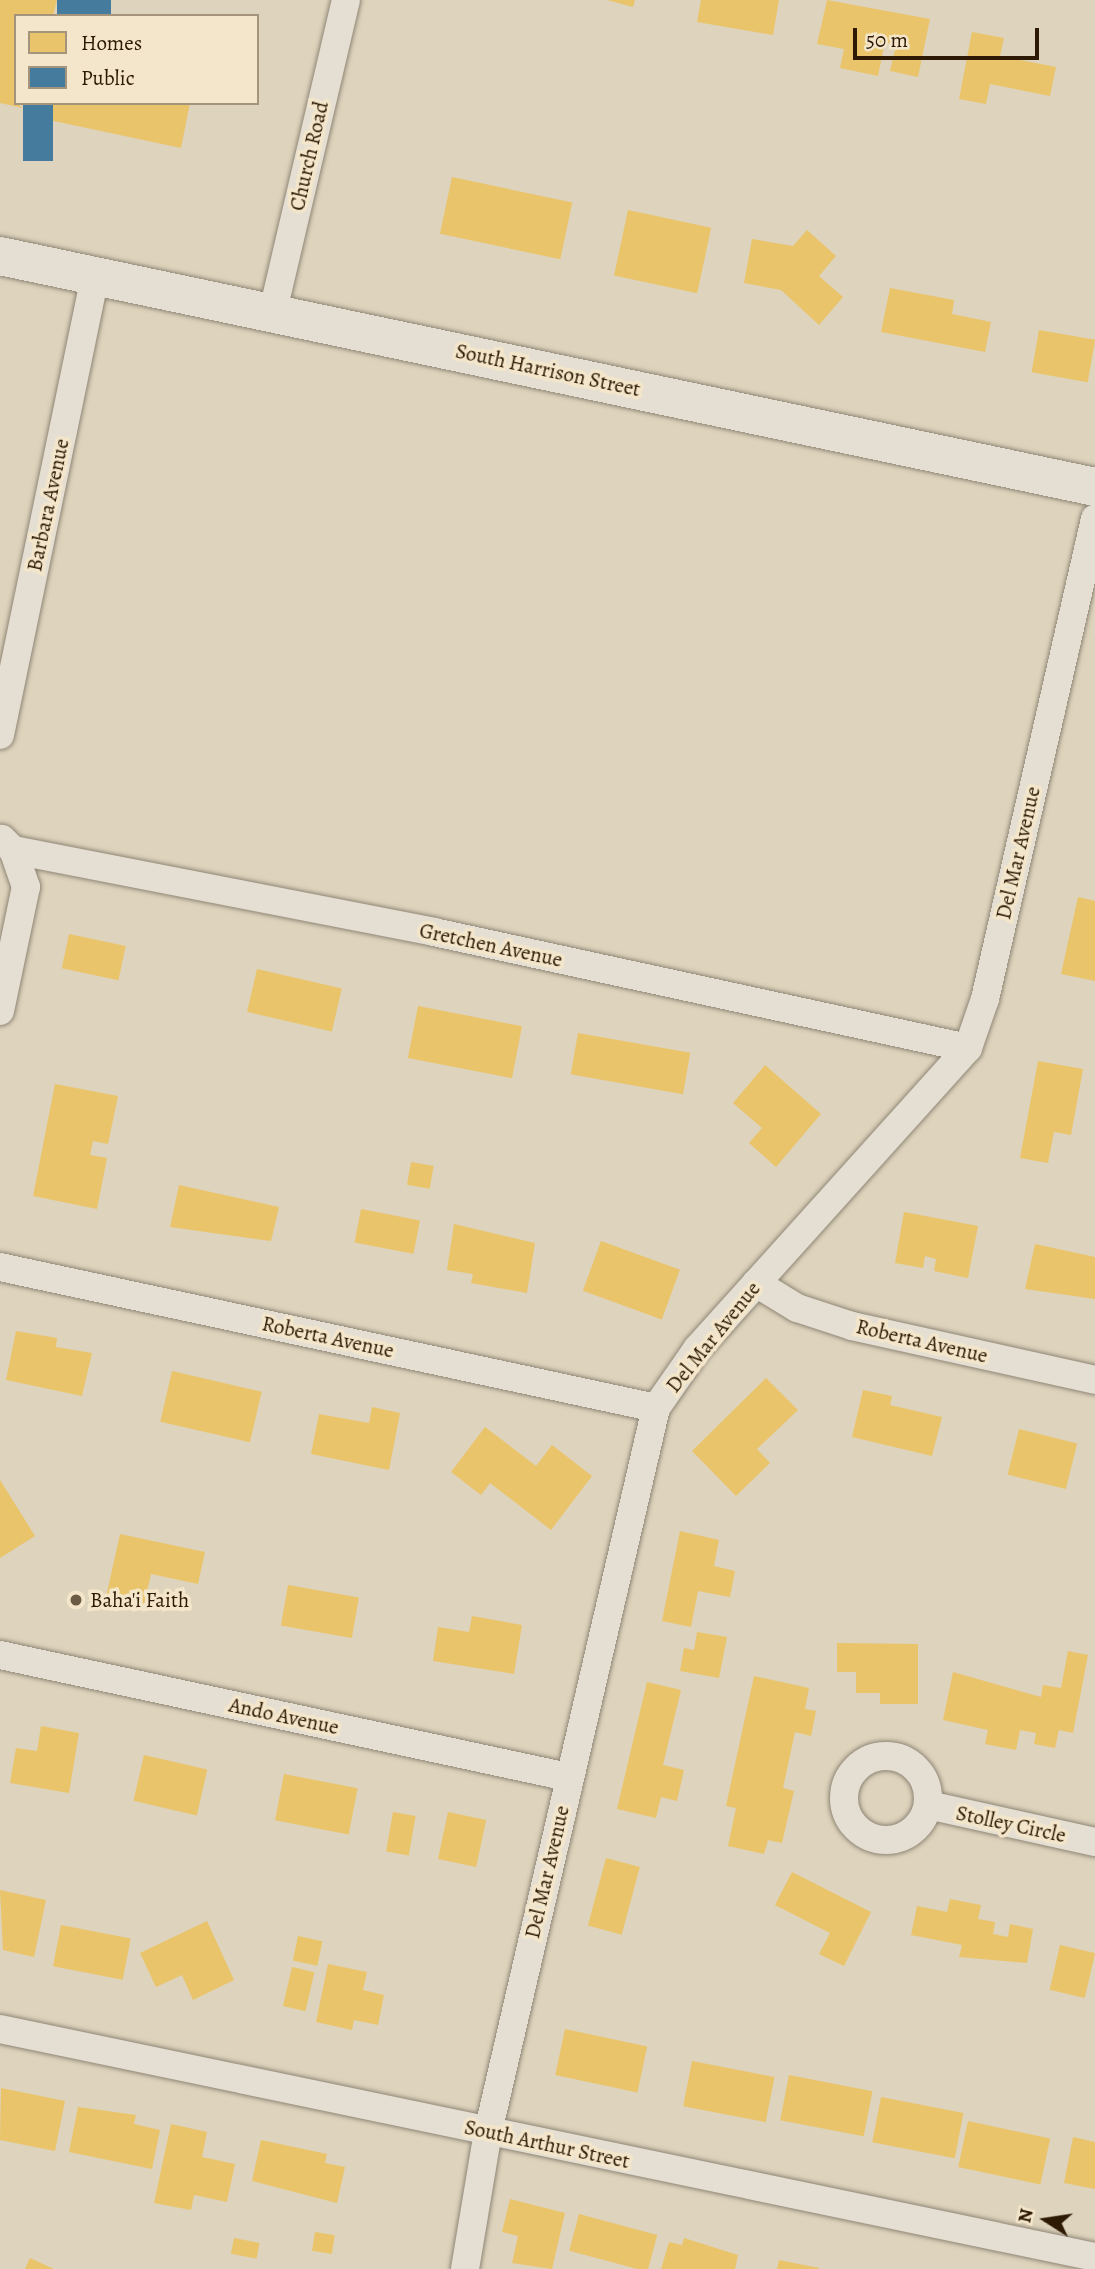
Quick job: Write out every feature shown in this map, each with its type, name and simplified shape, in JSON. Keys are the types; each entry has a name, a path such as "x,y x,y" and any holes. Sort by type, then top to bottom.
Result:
{"main road":[{"name":"South Harrison Street","path":"0,256 1095,487"}],"street":[{"name":"Church Road","path":"273,312 346,0"},
{"name":"Barbara Avenue","path":"0,735 95,275"},
{"name":"Del Mar Avenue","path":"465,2269 488,2132 568,1777 656,1408 697,1349 968,1048 985,999 1095,518"},
{"name":"Gretchen Avenue","path":"7,844 434,932 968,1048"},
{"path":"0,1012 26,887 7,844"},
{"name":"Roberta Avenue","path":"0,1267 656,1408"},
{"name":"Roberta Avenue","path":"756,1283 797,1308 852,1326 1095,1380"},
{"name":"Ando Avenue","path":"0,1655 568,1777"},
{"name":"Stolley Circle","path":"928,1805 1095,1842"},
{"name":"South Arthur Street","path":"0,2029 1095,2257"}],"building: Homes":[{"path":"0,0 57,0 54,14 14,14 14,105 23,108 0,103"},
{"path":"607,0 635,0 633,7"},
{"path":"701,0 779,0 773,35 697,22"},
{"path":"827,0 930,19 918,77 890,71 896,45 885,42 878,76 840,68 844,49 817,44"},
{"path":"972,32 1004,38 1000,56 1056,67 1050,96 990,84 986,104 959,99"},
{"path":"53,105 190,105 181,148 49,120"},
{"path":"452,177 572,203 560,259 440,234"},
{"path":"628,210 711,228 697,293 614,276"},
{"path":"807,230 836,256 819,276 843,297 819,325 781,290 744,283 752,239 793,246"},
{"path":"890,288 954,300 952,314 991,322 985,352 881,332"},
{"path":"1039,330 1095,340 1088,382 1032,372"},
{"path":"1078,897 1095,901 1095,981 1061,974"},
{"path":"69,934 126,946 118,980 62,968"},
{"path":"257,969 342,989 332,1031 247,1012"},
{"path":"418,1006 522,1026 512,1078 408,1058"},
{"path":"578,1033 690,1053 683,1094 571,1074"},
{"path":"1038,1061 1083,1069 1071,1135 1054,1132 1048,1163 1020,1158"},
{"path":"765,1065 821,1114 776,1167 749,1143 762,1128 733,1103"},
{"path":"55,1084 118,1096 108,1144 93,1141 90,1155 107,1158 97,1209 33,1196"},
{"path":"411,1162 434,1166 430,1189 407,1185"},
{"path":"179,1185 279,1207 271,1241 170,1227"},
{"path":"361,1209 420,1220 413,1254 355,1242"},
{"path":"904,1212 978,1226 968,1278 934,1271 936,1259 925,1256 923,1268 895,1263"},
{"path":"454,1224 535,1243 527,1293 471,1283 473,1274 447,1270"},
{"path":"601,1241 680,1270 662,1320 583,1291"},
{"path":"1035,1244 1095,1257 1095,1299 1025,1289"},
{"path":"16,1331 57,1338 56,1347 92,1353 82,1396 6,1380"},
{"path":"172,1371 262,1392 250,1442 160,1422"},
{"path":"766,1378 798,1410 757,1449 770,1463 736,1496 692,1451"},
{"path":"863,1390 892,1396 890,1405 942,1417 932,1456 852,1437"},
{"path":"372,1407 400,1413 389,1470 311,1454 319,1414 369,1423"},
{"path":"485,1427 536,1466 552,1445 592,1476 551,1530 490,1483 481,1495 451,1472"},
{"path":"1019,1429 1077,1444 1066,1489 1008,1475"},
{"path":"0,1480 35,1536 0,1558"},
{"path":"680,1531 719,1540 714,1566 735,1571 730,1597 698,1591 691,1627 662,1621"},
{"path":"120,1534 205,1552 198,1584 151,1574 144,1605 106,1597"},
{"path":"288,1585 359,1598 352,1638 281,1625"},
{"path":"472,1616 522,1625 514,1674 433,1661 438,1627 469,1632"},
{"path":"697,1632 727,1637 719,1678 680,1671 684,1648 694,1650"},
{"path":"837,1643 918,1644 918,1704 880,1704 880,1693 856,1693 856,1672 837,1672"},
{"path":"1068,1651 1088,1655 1073,1733 1059,1730 1055,1748 1034,1744 1036,1733 1020,1730 1016,1750 985,1744 988,1730 943,1720 953,1672 1041,1697 1043,1685 1061,1688"},
{"path":"754,1676 809,1688 805,1709 816,1711 811,1736 795,1732 783,1788 794,1791 782,1843 768,1840 764,1854 728,1846 736,1808 726,1806"},
{"path":"647,1682 681,1690 663,1765 684,1770 677,1801 661,1797 656,1818 617,1809"},
{"path":"41,1726 79,1733 69,1793 10,1783 16,1748 37,1751"},
{"path":"144,1755 207,1770 197,1815 133,1801"},
{"path":"284,1774 358,1788 349,1834 275,1820"},
{"path":"393,1812 416,1816 409,1855 386,1851"},
{"path":"448,1812 486,1820 476,1867 438,1859"},
{"path":"606,1858 640,1867 622,1935 588,1926"},
{"path":"792,1872 871,1912 844,1966 819,1954 830,1933 775,1905"},
{"path":"0,1890 46,1900 34,1957 3,1950"},
{"path":"950,1899 981,1905 978,1919 995,1922 993,1934 1008,1937 1010,1924 1033,1929 1027,1963 959,1957 962,1945 911,1935 917,1906 947,1912"},
{"path":"207,1921 234,1980 193,2000 182,1975 156,1987 140,1953"},
{"path":"61,1925 131,1939 123,1980 53,1966"},
{"path":"298,1936 322,1941 317,1966 293,1960"},
{"path":"1060,1945 1095,1953 1085,1998 1050,1990"},
{"path":"328,1964 367,1972 363,1990 384,1995 378,2025 354,2020 352,2030 316,2022"},
{"path":"292,1967 314,1972 305,2011 283,2006"},
{"path":"565,2029 647,2046 637,2092 555,2075"},
{"path":"692,2061 774,2077 766,2122 683,2106"},
{"path":"789,2075 872,2091 864,2136 780,2120"},
{"path":"1,2088 65,2101 55,2151 0,2140"},
{"path":"881,2097 963,2113 955,2158 872,2142"},
{"path":"78,2107 136,2115 134,2124 160,2130 152,2169 69,2152"},
{"path":"968,2121 1050,2138 1040,2184 958,2167"},
{"path":"171,2124 207,2132 202,2157 235,2164 227,2202 194,2195 191,2210 154,2203"},
{"path":"1073,2137 1095,2142 1095,2189 1064,2183"},
{"path":"261,2140 327,2154 325,2163 345,2167 337,2203 252,2181"},
{"path":"510,2199 565,2213 552,2269 512,2263 518,2236 502,2232"},
{"path":"579,2214 657,2235 648,2269 637,2269 569,2251"},
{"path":"315,2232 335,2235 332,2254 312,2251"},
{"path":"234,2238 260,2243 256,2259 231,2254"},
{"path":"684,2238 738,2255 735,2269 661,2269 669,2242 682,2245"},
{"path":"30,2258 54,2269 25,2269"},
{"path":"779,2260 819,2268 819,2269 777,2269"}],"building: Public":[{"path":"57,0 111,0 111,14 57,14"},
{"path":"23,105 53,105 53,161 23,161"}],"place":[{"name":"Baha'i Faith","path":"76,1600"}]}
